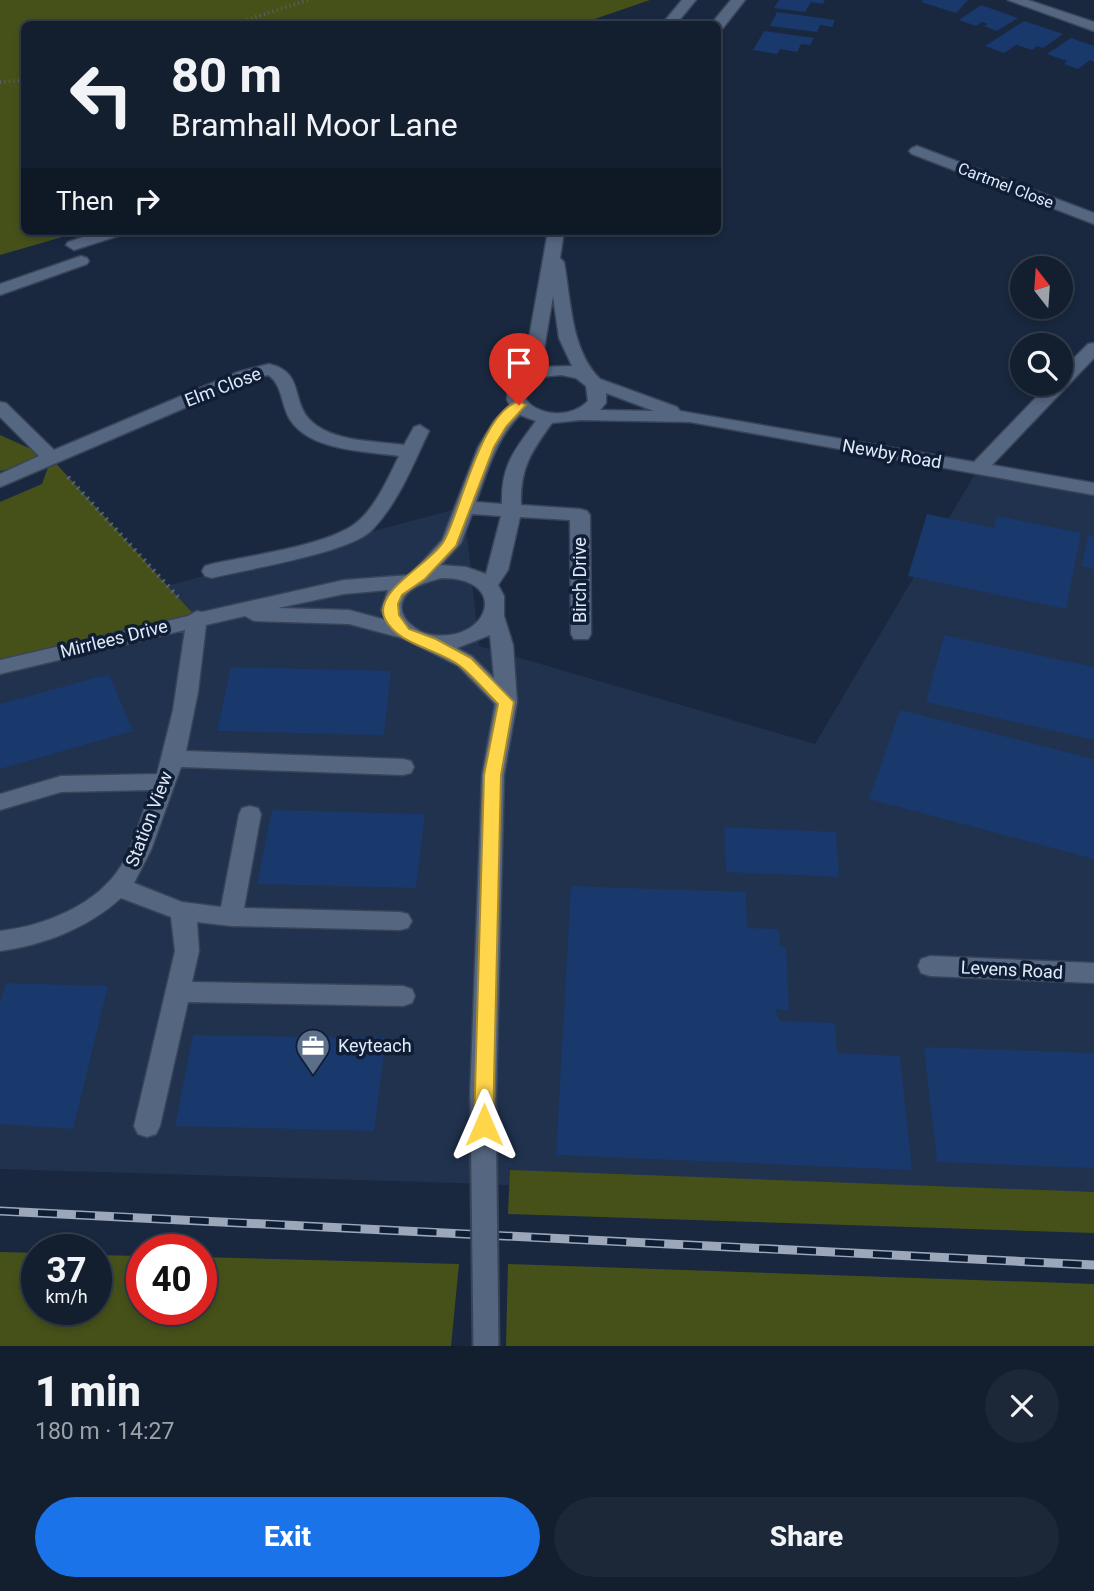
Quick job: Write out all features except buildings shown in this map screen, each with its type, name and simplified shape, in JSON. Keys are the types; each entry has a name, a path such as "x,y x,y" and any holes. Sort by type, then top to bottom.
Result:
{"street":[{"path":"672,21 689,0"},
{"path":"721,21 738,0"},
{"path":"1015,0 1094,27"},
{"name":"Cartmel Close","path":"918,151 1094,219"},
{"path":"0,290 111,235"},
{"path":"531,375 554,238"},
{"path":"554,238 568,338 598,391 597,401 592,409 567,419 547,418 519,405 515,397 516,388 531,375 561,370 589,379"},
{"path":"1073,370 1094,348"},
{"name":"Elm Close","path":"51,458 244,376 269,369 284,379 301,422 318,433 336,439 410,452"},
{"name":"Newby Road","path":"589,379 690,417"},
{"path":"978,469 1048,396"},
{"path":"506,702 465,662 404,632 391,616 391,604 396,592 451,543 487,447 500,425 519,405"},
{"path":"0,407 51,458 0,481"},
{"name":"Newby Road","path":"580,415 690,417 1094,489"},
{"path":"488,586 498,570 512,510 512,480 515,471 522,452 547,418"},
{"path":"212,571 345,540 365,526 392,489 420,431"},
{"name":"Birch Drive","path":"464,507 580,515 580,634"},
{"path":"413,579 457,572 474,575 494,593 497,610 495,618 482,632 467,640 431,643"},
{"name":"Mirrlees Drive","path":"0,667 197,618 344,587 413,579"},
{"name":"Mirrlees Drive","path":"228,613 349,617 404,632"},
{"name":"Station View","path":"0,941 20,940 63,926 127,876 141,848 172,759 190,678 197,618"},
{"path":"486,1346 483,1098 493,775 506,702 503,645 495,618"},
{"path":"172,759 403,767"},
{"path":"0,802 61,784 164,782"},
{"path":"231,917 250,814"},
{"path":"116,886 180,911 231,917 400,921"},
{"path":"147,1126 187,951 185,922 180,911"},
{"name":"Levens Road","path":"930,966 1094,972"},
{"path":"176,992 403,996"}],"path":[{"path":"243,21 308,0"},
{"path":"0,82 21,80"},
{"path":"51,458 197,618"}],"shaded area":[{"path":"978,469 1094,489 1094,1210 457,1183 0,1169 0,630 464,507 479,646 815,744"}],"green space":[{"path":"0,0 650,0 589,21 21,21 21,235 69,235 0,255"},
{"path":"0,435 51,458 197,618 0,667 0,502 42,484 51,459 0,471"},
{"path":"510,1170 1094,1192 1094,1233 508,1214"},
{"path":"0,1252 21,1253 21,1325 112,1325 112,1255 126,1256 126,1325 217,1325 217,1257 459,1264 451,1346 0,1346"},
{"path":"508,1264 1094,1284 1094,1346 506,1346"}],"railway":[{"path":"0,1211 1094,1265"}],"place":[{"name":"Keyteach","path":"313,1076"}],"route":[{"path":"484,1125 493,775 506,702 465,662 404,632 391,616 391,604 396,592 419,576 451,543 487,447 500,425 519,405"}]}
